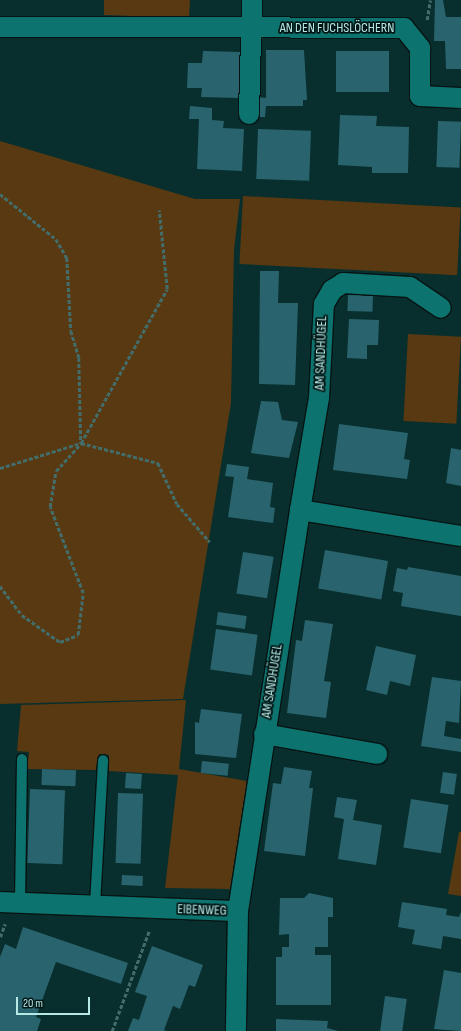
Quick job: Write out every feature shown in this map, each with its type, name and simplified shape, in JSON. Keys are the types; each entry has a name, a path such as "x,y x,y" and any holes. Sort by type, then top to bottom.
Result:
{"street":[{"path":"249,114 252,0"},
{"name":"AN DEN FUCHSLÖCHERN","path":"0,27 404,28 420,48 420,96 461,98"},
{"name":"AM SANDHÜGEL","path":"238,911 264,734 319,398 324,304 332,290 343,283 410,287 441,308"},
{"path":"300,510 461,536"},
{"name":"AM SANDHÜGEL","path":"264,734 377,754"},
{"name":"EIBENWEG","path":"0,902 238,911 236,1031"}],"lane":[{"path":"20,903 22,759"},
{"path":"95,905 103,760"}],"path":[{"path":"0,194 56,239 67,258 71,331 79,358 80,443"},
{"path":"0,586 22,615 60,642 78,635 83,593 50,507 56,472 80,443 167,289 159,210"},
{"path":"0,468 80,443 158,463 177,504 210,542"},
{"path":"112,1031 157,908"}],"shaded area":[{"path":"104,0 190,0 189,18 104,15"},
{"path":"0,141 195,199 240,199 234,250 231,403 183,699 0,704"},
{"path":"243,196 461,207 457,275 239,264"},
{"path":"408,334 461,337 456,424 403,421"},
{"path":"186,700 179,769 247,781 230,889 165,888 178,775 108,771 109,755 99,754 96,770 27,769 29,752 17,751 21,705"},
{"path":"459,832 461,832 461,896 448,894"}],"building":[{"path":"435,0 443,0 446,17 461,17 461,69 446,69 445,41 434,41"},
{"path":"266,50 304,50 307,100 303,100 303,106 266,106 265,117 256,117 256,97 266,98"},
{"path":"203,51 240,52 239,98 201,97 202,88 187,88 188,63 202,63"},
{"path":"336,51 389,51 389,92 336,92"},
{"path":"190,106 212,108 212,120 224,121 223,128 244,129 242,171 197,169 199,119 189,119"},
{"path":"340,115 377,116 376,126 409,127 408,173 372,173 372,167 338,165"},
{"path":"438,121 461,122 459,168 436,167"},
{"path":"258,129 311,131 309,181 256,179"},
{"path":"260,271 279,271 278,303 298,303 295,385 259,384"},
{"path":"348,295 373,296 372,312 347,311"},
{"path":"349,319 379,320 378,345 367,345 367,359 347,358"},
{"path":"261,401 278,402 282,420 298,422 289,458 251,453"},
{"path":"339,424 408,433 404,459 410,460 407,479 333,470"},
{"path":"451,448 461,450 461,486 446,483"},
{"path":"227,464 249,467 247,479 273,483 270,507 275,508 273,523 228,517 234,477 225,476"},
{"path":"325,550 388,561 381,600 318,588"},
{"path":"243,552 274,557 267,598 236,593"},
{"path":"408,567 461,576 461,616 401,606 403,593 393,591 397,568 407,570"},
{"path":"218,612 247,616 245,629 216,625"},
{"path":"305,620 333,624 324,681 331,682 326,718 287,713 296,640 302,641"},
{"path":"216,629 258,635 252,675 210,670"},
{"path":"376,646 416,655 410,686 390,681 387,695 366,690"},
{"path":"432,677 461,681 459,723 446,721 444,736 461,739 461,752 421,746"},
{"path":"201,709 242,714 236,758 195,754 195,722 199,723"},
{"path":"202,761 229,764 228,776 201,773"},
{"path":"284,767 312,771 309,788 313,788 305,856 264,851 273,783 281,784"},
{"path":"42,769 76,770 75,786 41,785"},
{"path":"443,772 457,774 454,795 440,793"},
{"path":"126,773 142,774 141,789 125,788"},
{"path":"30,789 65,790 62,864 27,863"},
{"path":"118,793 143,794 141,864 116,863"},
{"path":"337,797 357,800 353,820 382,825 376,865 338,859 344,819 334,817"},
{"path":"411,799 449,805 441,853 403,847"},
{"path":"122,875 143,876 142,886 121,885"},
{"path":"309,893 333,898 333,917 328,917 328,947 315,947 315,955 331,955 331,1005 276,1005 276,957 282,957 282,947 289,947 289,934 279,935 280,898 304,898"},
{"path":"402,902 447,909 446,915 459,917 461,912 461,939 443,936 441,949 412,944 415,930 398,927"},
{"path":"23,927 128,963 121,984 56,962 36,1017 41,1019 37,1031 0,1031 0,957 5,944 16,949"},
{"path":"152,946 203,965 195,987 189,985 180,1009 173,1006 164,1030 167,1031 128,1031 133,1018 139,1020 147,996 135,992"},
{"path":"444,970 461,973 461,1031 434,1029"},
{"path":"385,996 407,999 402,1031 380,1031"},
{"path":"276,1019 328,1021 327,1028 338,1031 276,1031"}]}
